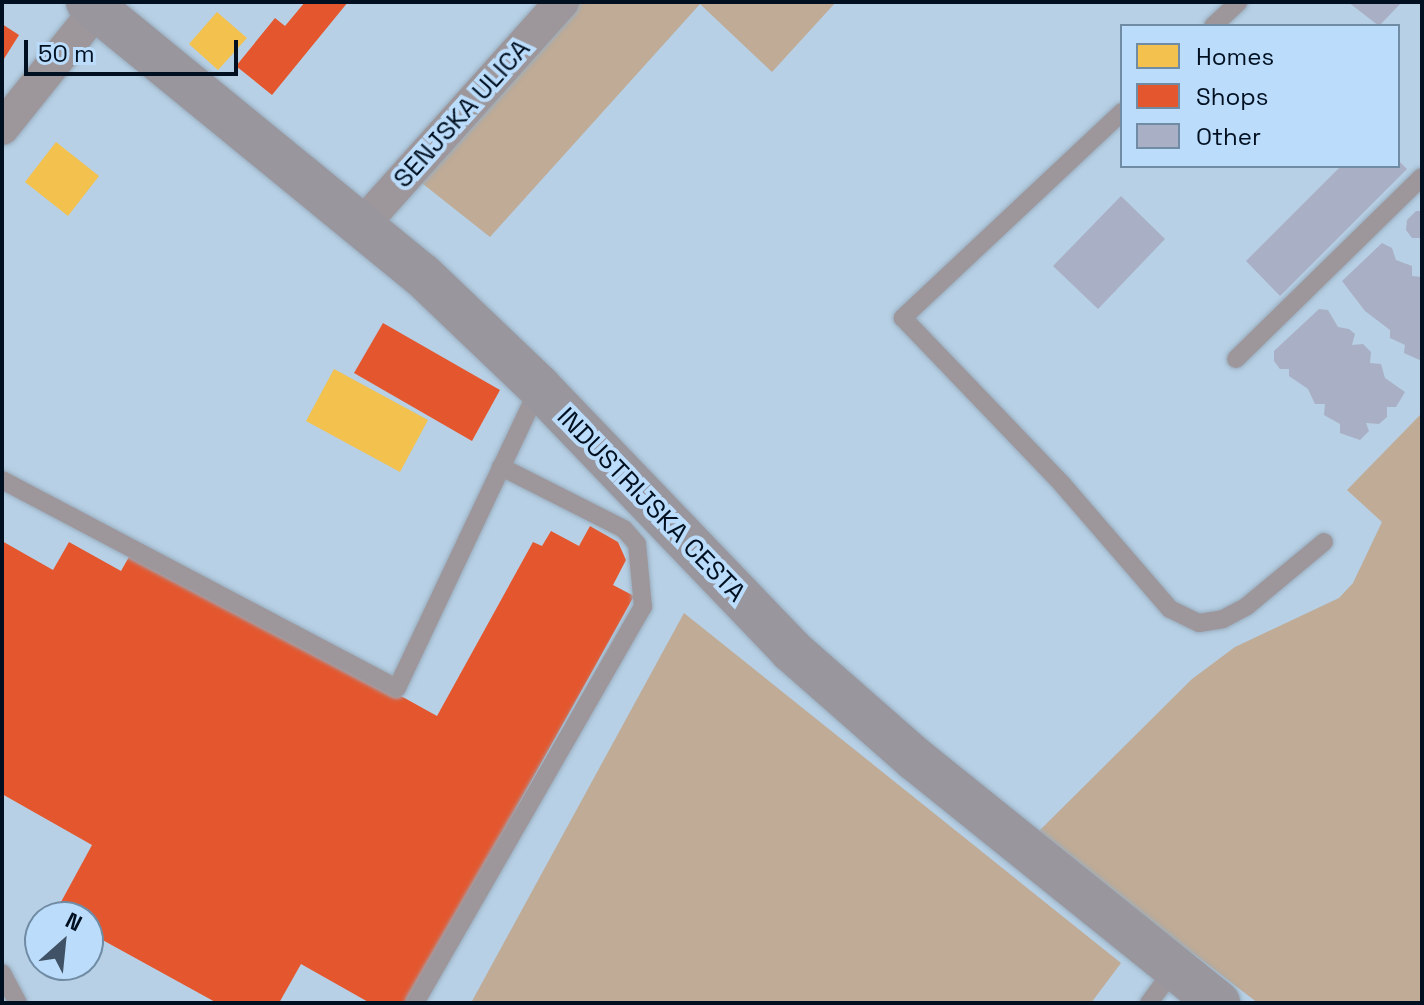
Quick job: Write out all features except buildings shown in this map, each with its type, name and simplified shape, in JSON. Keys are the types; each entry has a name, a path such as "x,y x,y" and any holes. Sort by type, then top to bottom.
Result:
{"street":[{"name":"SENJSKA ULICA","path":"361,226 562,2"},
{"name":"INDUSTRIJSKA CESTA","path":"96,5 432,284 539,387 791,650 1017,846 1218,1003"},
{"path":"2,128 96,5"}],"lane":[{"path":"1215,24 1239,2"},
{"path":"1120,114 903,318 1062,484 1170,609 1199,623 1223,619 1247,606 1324,542"},
{"path":"1236,359 1422,177"},
{"path":"2,480 397,688 539,387"},
{"path":"415,1003 643,607 637,544 624,529 501,467"},
{"path":"1149,1003 1174,969"},
{"path":"2,973 18,1003"}],"shaded area":[{"path":"572,2 836,2 772,72 700,4 490,237 418,180"},
{"path":"1422,413 1422,1003 1258,1003 1036,834 1192,679 1235,647 1339,598 1353,583 1382,522 1347,490"},
{"path":"684,613 1121,963 1091,1003 471,1003"}]}
